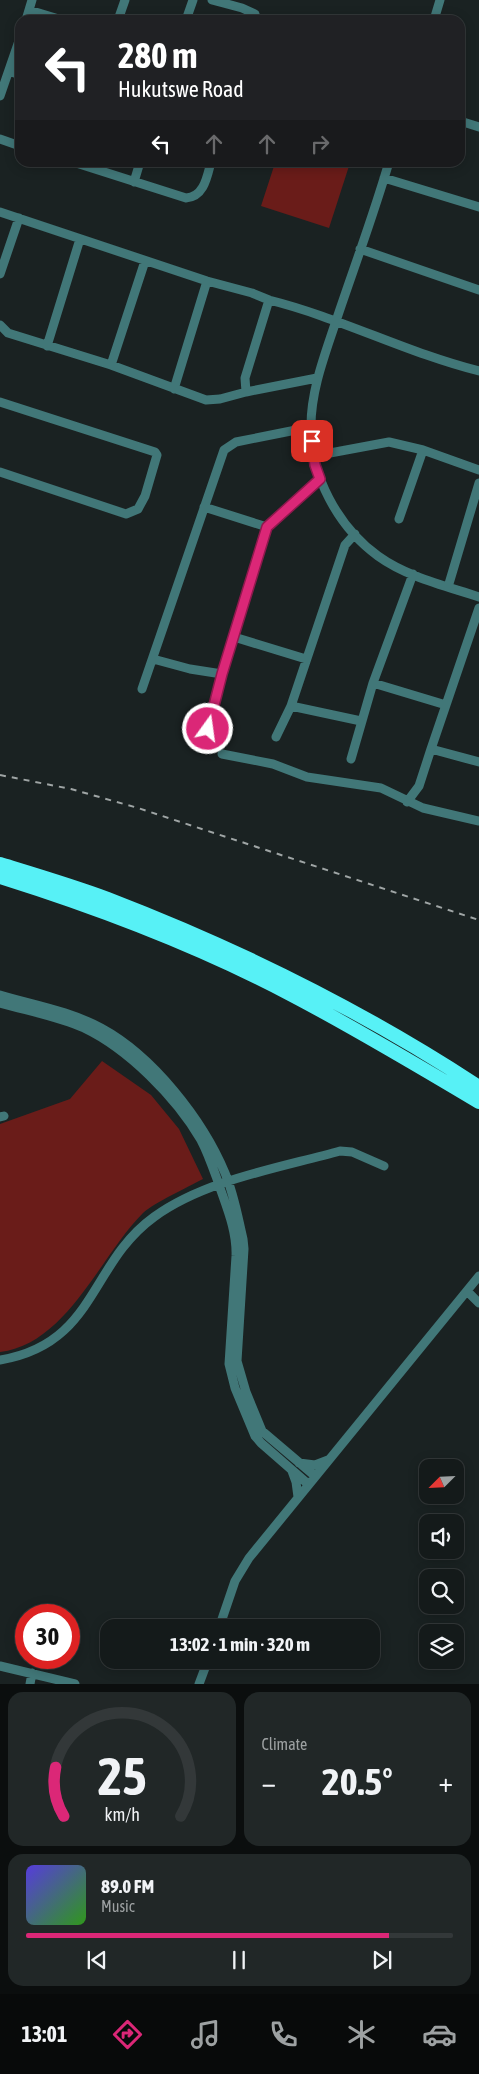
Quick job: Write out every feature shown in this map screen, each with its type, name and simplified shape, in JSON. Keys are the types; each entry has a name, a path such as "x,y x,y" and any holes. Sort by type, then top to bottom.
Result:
{"highway":[{"path":"0,864 107,899 237,953 376,1024 479,1087"},
{"path":"0,877 54,894 225,963 290,994 356,1030 479,1102"}],"street":[{"path":"28,15 32,0"},
{"path":"120,15 125,0"},
{"path":"188,15 193,0"},
{"path":"212,0 248,10 255,15"},
{"path":"436,15 440,0"},
{"path":"29,10 46,15"},
{"path":"0,96 15,53"},
{"path":"9,72 15,74"},
{"path":"465,123 479,127"},
{"path":"0,139 15,144"},
{"path":"88,167 180,197 192,198 204,187 210,167"},
{"path":"134,182 138,167"},
{"path":"387,167 317,378 310,427 314,456 320,479 337,511 355,534 378,556 413,574 479,597"},
{"path":"384,178 479,208"},
{"path":"0,212 145,261 300,308 335,322 479,371"},
{"path":"0,274 19,218"},
{"path":"48,346 80,239"},
{"path":"360,249 479,290"},
{"path":"111,365 145,261"},
{"path":"174,389 208,281"},
{"path":"246,392 245,378 269,300"},
{"path":"0,325 8,333 111,365 206,400 317,378"},
{"path":"0,402 155,452 157,455 145,496 138,509 126,514 0,472"},
{"path":"142,689 224,450 236,442 310,427"},
{"path":"314,456 385,442 423,450 479,470"},
{"path":"399,519 423,450"},
{"path":"208,729 222,674 267,527 320,479"},
{"path":"448,586 479,483"},
{"path":"204,507 267,527"},
{"path":"276,737 291,706 345,546 355,534"},
{"path":"351,759 373,683 413,574"},
{"path":"407,802 419,786 479,608"},
{"path":"234,636 306,659"},
{"path":"153,659 190,669 222,674"},
{"path":"373,683 446,705"},
{"path":"291,706 361,721"},
{"path":"431,749 479,762"},
{"path":"222,754 273,764 307,777 381,788 423,808 479,822"},
{"path":"0,995 86,1021 115,1036 165,1082 188,1108 204,1132 228,1181 239,1218 244,1248 238,1369 262,1431 308,1484"},
{"path":"0,1003 73,1024 103,1038 159,1086 190,1123 205,1148 228,1209 237,1248 229,1364 231,1376 255,1436 261,1444 293,1465 315,1476"},
{"path":"0,1360 18,1357 58,1337 89,1302 123,1248 140,1228 177,1202 218,1184 340,1151 352,1152 384,1166"},
{"path":"222,1619 240,1572 308,1484 479,1276"},
{"path":"467,1291 479,1303"},
{"path":"293,1465 315,1465 329,1460"},
{"path":"293,1465 298,1497"},
{"path":"0,1666 76,1684"},
{"path":"199,1684 205,1669"},
{"path":"30,1684 32,1673"}],"shaded area":[{"path":"274,167 349,167 329,228 261,206"},
{"path":"102,1061 151,1095 179,1129 203,1179 143,1213 127,1231 80,1296 45,1333 24,1345 0,1352 0,1124 70,1099"}],"railway":[{"path":"0,775 71,789 138,808 479,920"}],"route":[{"path":"208,729 222,674 267,527 320,479 315,465 312,441"}]}
